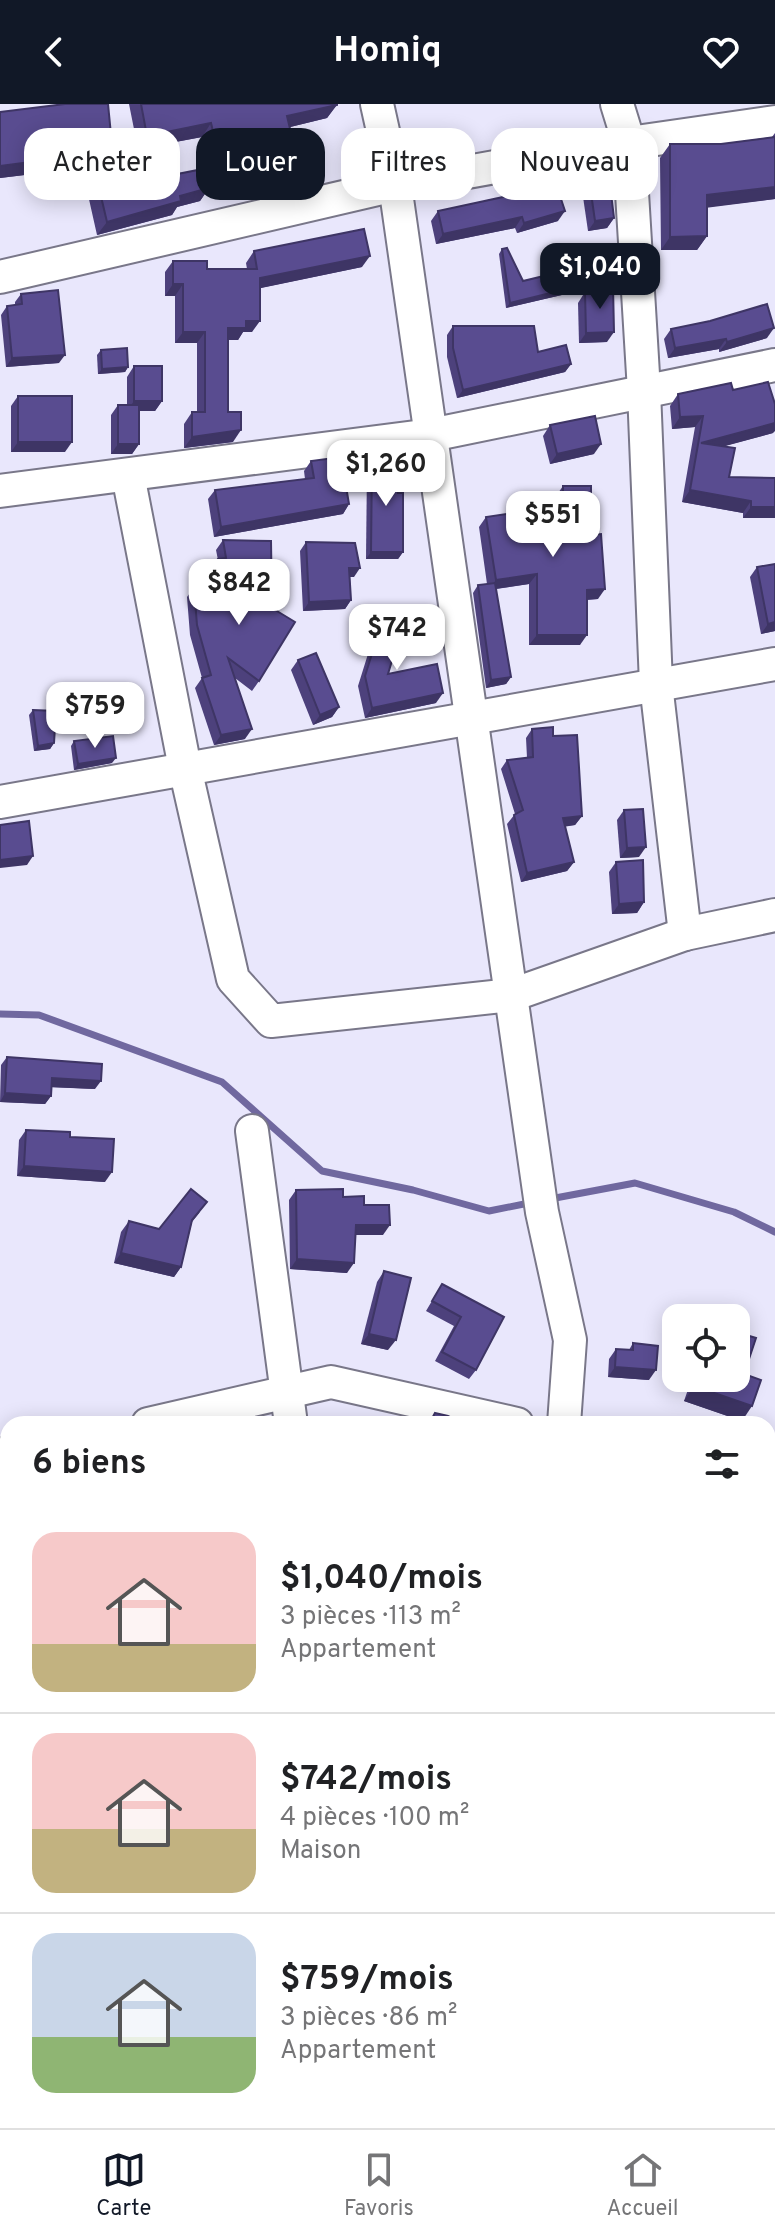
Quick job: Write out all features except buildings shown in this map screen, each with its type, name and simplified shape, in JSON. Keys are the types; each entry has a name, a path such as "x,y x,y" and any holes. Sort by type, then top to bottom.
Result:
{"street":[{"path":"377,104 382,128"},
{"path":"617,104 624,128"},
{"path":"658,139 775,122"},
{"path":"0,277 341,198"},
{"path":"397,200 541,1201 570,1340 565,1416"},
{"path":"632,200 656,684 685,934"},
{"path":"0,491 431,435 775,365"},
{"path":"128,475 185,768 233,979 271,1021 512,995 685,934 775,915"},
{"path":"0,802 775,664"},
{"path":"252,1131 289,1408"},
{"path":"218,1416 289,1408 331,1382 482,1416"}],"waterway":[{"path":"0,1014 39,1015 222,1082 322,1171 413,1190 489,1211 534,1202"},
{"path":"550,1199 635,1183 734,1212 775,1232"}]}
